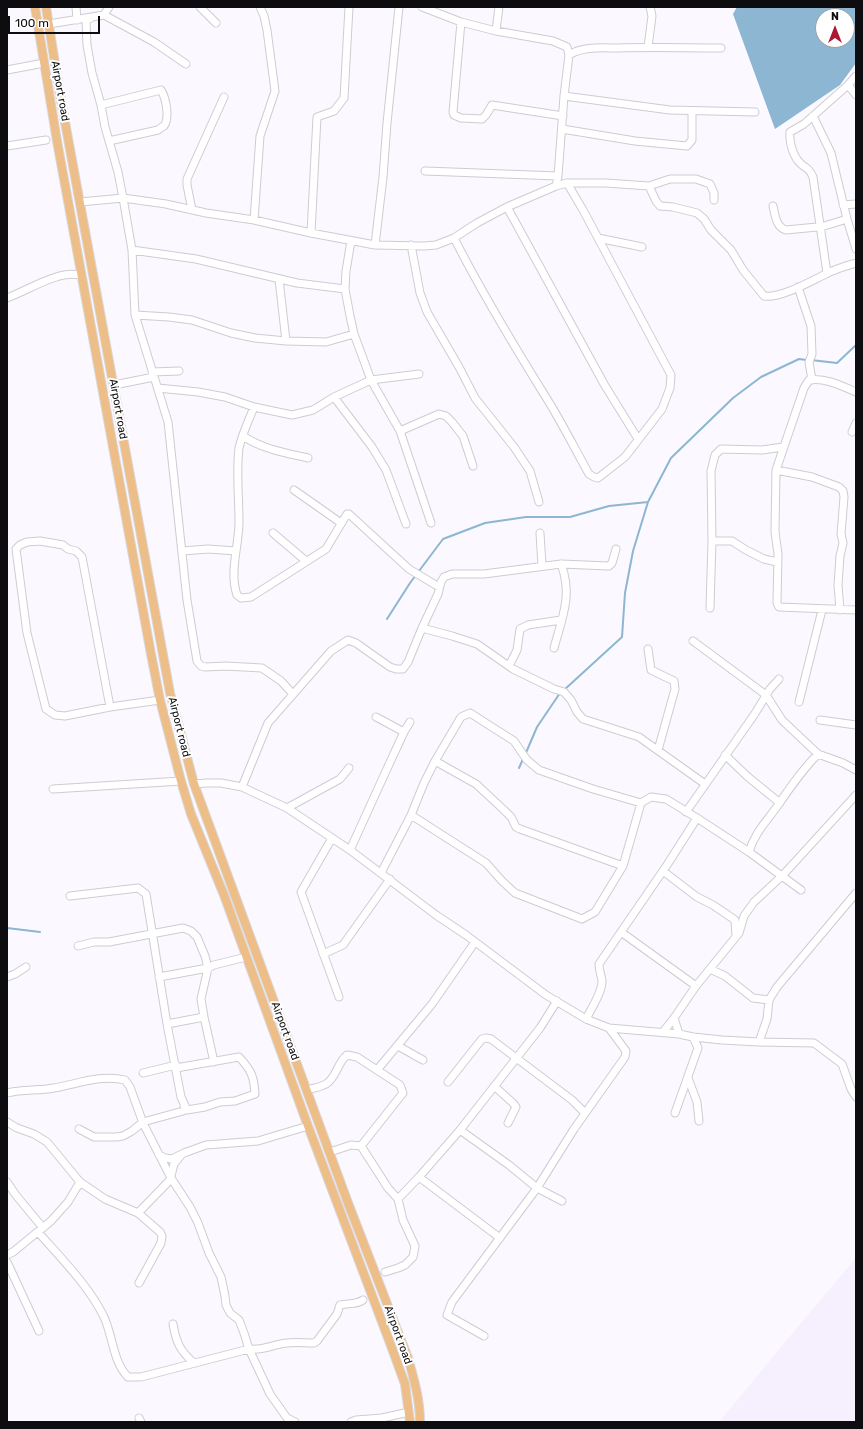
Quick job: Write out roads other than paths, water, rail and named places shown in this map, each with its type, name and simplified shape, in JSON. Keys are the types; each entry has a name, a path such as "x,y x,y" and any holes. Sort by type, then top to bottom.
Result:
{"main road":[{"name":"Airport road","path":"35,7 53,117 160,700 181,781 191,814 224,895 308,1126 405,1384 410,1422"},
{"name":"Airport road","path":"46,7 64,115 170,693 194,784 342,1185 408,1358 414,1379 420,1412 420,1422"},
{"path":"53,117 64,115"},
{"path":"127,520 137,518"},
{"path":"224,895 234,892"},
{"path":"331,1188 342,1185"}],"street":[{"path":"76,7 77,20"},
{"path":"104,15 109,7"},
{"path":"200,7 216,23"},
{"path":"254,220 260,136 275,91 267,30 264,16 260,7"},
{"path":"311,233 317,117 334,111 344,98 349,7"},
{"path":"375,245 384,177 386,123 399,7"},
{"path":"422,7 461,22 496,31 553,41 567,47 569,55 556,186"},
{"path":"496,31 499,7"},
{"path":"648,47 652,16 650,7"},
{"path":"49,24 104,15 154,42 186,64"},
{"path":"91,18 86,22 87,45 92,73 118,172 123,198 132,250 135,315 168,422 187,600 197,661 205,667 226,666 262,668 281,681 292,693"},
{"path":"461,22 453,112 454,115 461,118 482,119 492,105 563,116"},
{"path":"569,55 585,49 648,47 721,48"},
{"path":"7,70 44,63"},
{"path":"828,273 813,177 809,169 800,163 794,154 790,132 804,124 856,76"},
{"path":"848,85 856,96"},
{"path":"101,105 161,90 164,95 167,117 164,125 158,130 109,141"},
{"path":"564,96 670,110 755,112"},
{"path":"192,210 186,186 187,179 224,97"},
{"path":"562,129 635,141 687,146 692,140 692,111"},
{"path":"813,116 831,153 843,206 856,249"},
{"path":"7,146 46,140"},
{"path":"425,172 558,176"},
{"path":"80,202 123,198 166,204 206,213 254,220 375,245 436,245 454,238 477,223 508,207 556,186 567,184 606,183 649,186 670,179 696,179 710,184 714,193 714,200"},
{"path":"454,238 479,286 528,370 548,400 589,474 598,478 625,457 662,409 670,388 671,375 598,238 567,184"},
{"path":"649,186 660,206 673,207 697,213 704,219 711,230 731,250 743,270 764,296 767,297 779,294 856,263"},
{"path":"843,206 856,204"},
{"path":"773,206 778,223 783,229 786,230 817,227 821,228 847,219"},
{"path":"508,207 600,378 638,439"},
{"path":"598,238 642,247"},
{"path":"351,241 346,271 345,289 354,334 371,380 400,431 431,523"},
{"path":"411,245 420,293 427,312 475,398 514,447 530,471 539,502"},
{"path":"132,250 196,259 297,283 345,289"},
{"path":"7,298 47,280 67,274 78,274 82,276"},
{"path":"280,279 286,341"},
{"path":"798,287 811,326 812,354 809,362 812,380"},
{"path":"135,315 192,320 231,333 255,338 286,341 326,342 354,334"},
{"path":"114,385 153,374 178,371"},
{"path":"158,388 198,392 225,397 254,407 292,415 312,410 334,397 371,380 419,374"},
{"path":"856,392 831,382 816,379 809,380 804,388 776,470 774,532 778,554 776,603 779,607 822,610 856,610"},
{"path":"334,397 376,452 386,470 406,524"},
{"path":"254,407 243,436 239,455 239,523 234,586 237,595 241,598 251,597 326,549 347,514 349,514 409,569 439,587"},
{"path":"400,431 439,414 446,416 463,436 473,466"},
{"path":"852,432 856,423"},
{"path":"243,436 276,451 308,458"},
{"path":"710,608 712,541 711,471 715,455 721,449 762,450 783,447"},
{"path":"776,470 812,477 839,487 843,491 844,497 841,534 843,543 840,556 838,585 840,610"},
{"path":"294,490 341,523"},
{"path":"273,533 306,561"},
{"path":"540,533 542,566"},
{"path":"712,541 732,541 746,550 777,562"},
{"path":"110,707 82,558 76,551 68,549 63,545 40,542 27,542 20,545 16,549 27,633 46,709 55,715 65,716 110,707 160,700"},
{"path":"182,551 208,549 236,551"},
{"path":"242,787 268,723 292,693 331,651 348,640 356,643 390,667 402,669 408,662 444,577 452,574 484,574 561,564 609,566 612,563 616,549"},
{"path":"554,648 564,610 567,590 566,575 561,564"},
{"path":"798,702 822,610"},
{"path":"509,666 517,650 520,629 528,625 561,620"},
{"path":"422,628 477,644 509,666 564,692 572,700 577,712 583,719 639,737 704,784"},
{"path":"693,641 766,695 782,720 818,754 843,763 856,770"},
{"path":"648,649 651,670 674,681 675,688 658,750"},
{"path":"686,812 704,784 754,715 770,688 779,679"},
{"path":"381,873 411,815 435,761 461,717 470,713 514,741 527,760 539,770 593,789 641,803 651,798 666,799 750,852 783,875 801,890"},
{"path":"376,717 404,732"},
{"path":"820,720 856,725"},
{"path":"350,850 410,722"},
{"path":"750,852 758,832 804,769 818,754"},
{"path":"725,755 748,777 780,803"},
{"path":"435,761 476,784 511,817 516,826 520,829 623,866"},
{"path":"287,808 340,779 349,768"},
{"path":"54,789 181,781"},
{"path":"194,784 221,783 242,787 287,808 350,850 546,995 586,1019 609,1028 663,1032 693,1037 759,1042 814,1043 842,1064 851,1089 856,1097"},
{"path":"663,1032 696,986 739,933 744,916 754,902 783,875 856,795"},
{"path":"411,815 486,863 515,893 582,919 594,912 623,866 641,803"},
{"path":"586,1019 601,988 602,981 599,971 599,964 663,871 697,818"},
{"path":"332,838 301,892 339,997"},
{"path":"663,871 697,897 713,905 735,920 736,937"},
{"path":"323,954 343,945 390,879"},
{"path":"70,896 138,888 146,894 167,1024 181,1096 185,1109 183,1111 143,1122 128,1133 116,1137 94,1137 79,1129"},
{"path":"759,1042 767,1019 769,1000 777,987 856,893"},
{"path":"78,946 94,942 110,942 183,928 192,931 197,937 208,968 201,1000 214,1062"},
{"path":"622,932 696,986"},
{"path":"377,1070 432,1004 474,942"},
{"path":"160,977 208,968 246,958"},
{"path":"7,977 26,967"},
{"path":"710,969 725,976 753,998 769,1000"},
{"path":"398,1199 460,1130 517,1059 540,1028 557,1001"},
{"path":"167,1024 204,1017"},
{"path":"674,1018 679,1034"},
{"path":"484,1336 447,1314 452,1302 537,1188 626,1054 626,1051 609,1028"},
{"path":"675,1113 698,1048 693,1037"},
{"path":"448,1082 482,1039 486,1038 490,1039 572,1100 585,1114"},
{"path":"398,1046 423,1060"},
{"path":"307,1090 326,1084 347,1055 357,1057 400,1085 402,1093 361,1146"},
{"path":"144,1073 239,1057 249,1068 255,1086 255,1094 235,1101 220,1102 205,1107 187,1110 184,1106"},
{"path":"7,1093 17,1090 53,1089 94,1080 118,1078 125,1080 130,1087 143,1122 170,1178 190,1207 198,1223 209,1253 221,1277 226,1305 230,1313 239,1320 249,1349 270,1394 287,1418 295,1422"},
{"path":"688,1078 697,1102 699,1121"},
{"path":"494,1086 513,1102 516,1107 508,1123"},
{"path":"7,1122 17,1128 34,1134 47,1142 80,1182 105,1199 138,1213 160,1232 162,1236 161,1243 139,1283"},
{"path":"159,1155 165,1158 172,1158 206,1145 258,1141 308,1126"},
{"path":"460,1130 509,1165 537,1188 562,1201"},
{"path":"330,1152 351,1145 361,1146"},
{"path":"361,1146 388,1188 398,1199 403,1220 415,1246 413,1257 405,1265 385,1272"},
{"path":"138,1213 170,1178 174,1164 184,1153"},
{"path":"419,1177 500,1238"},
{"path":"7,1182 40,1230 97,1304 106,1322 112,1339 114,1351 125,1374 128,1377 141,1377 249,1349 263,1349 288,1343 314,1344 337,1314 340,1305 349,1303 358,1304 363,1300"},
{"path":"7,1255 14,1252 40,1230 68,1202 80,1182"},
{"path":"7,1262 39,1331"},
{"path":"173,1324 176,1339 180,1347 186,1356 194,1363"},
{"path":"351,1422 356,1420 382,1418 409,1412"},
{"path":"279,1422 287,1418"}],"water":[{"path":"737,7 856,7 856,63 840,85 775,129 733,14"}],"waterway":[{"path":"811,360 837,363 856,345"},
{"path":"564,690 622,637 625,593 633,551 648,502 671,458 733,398 761,377 799,359 807,360"},
{"path":"387,619 410,583 443,539 485,523 526,517 570,517 609,506 648,502"},
{"path":"525,755 537,727 560,693"},
{"path":"519,768 523,759"},
{"path":"7,928 40,932"}]}
